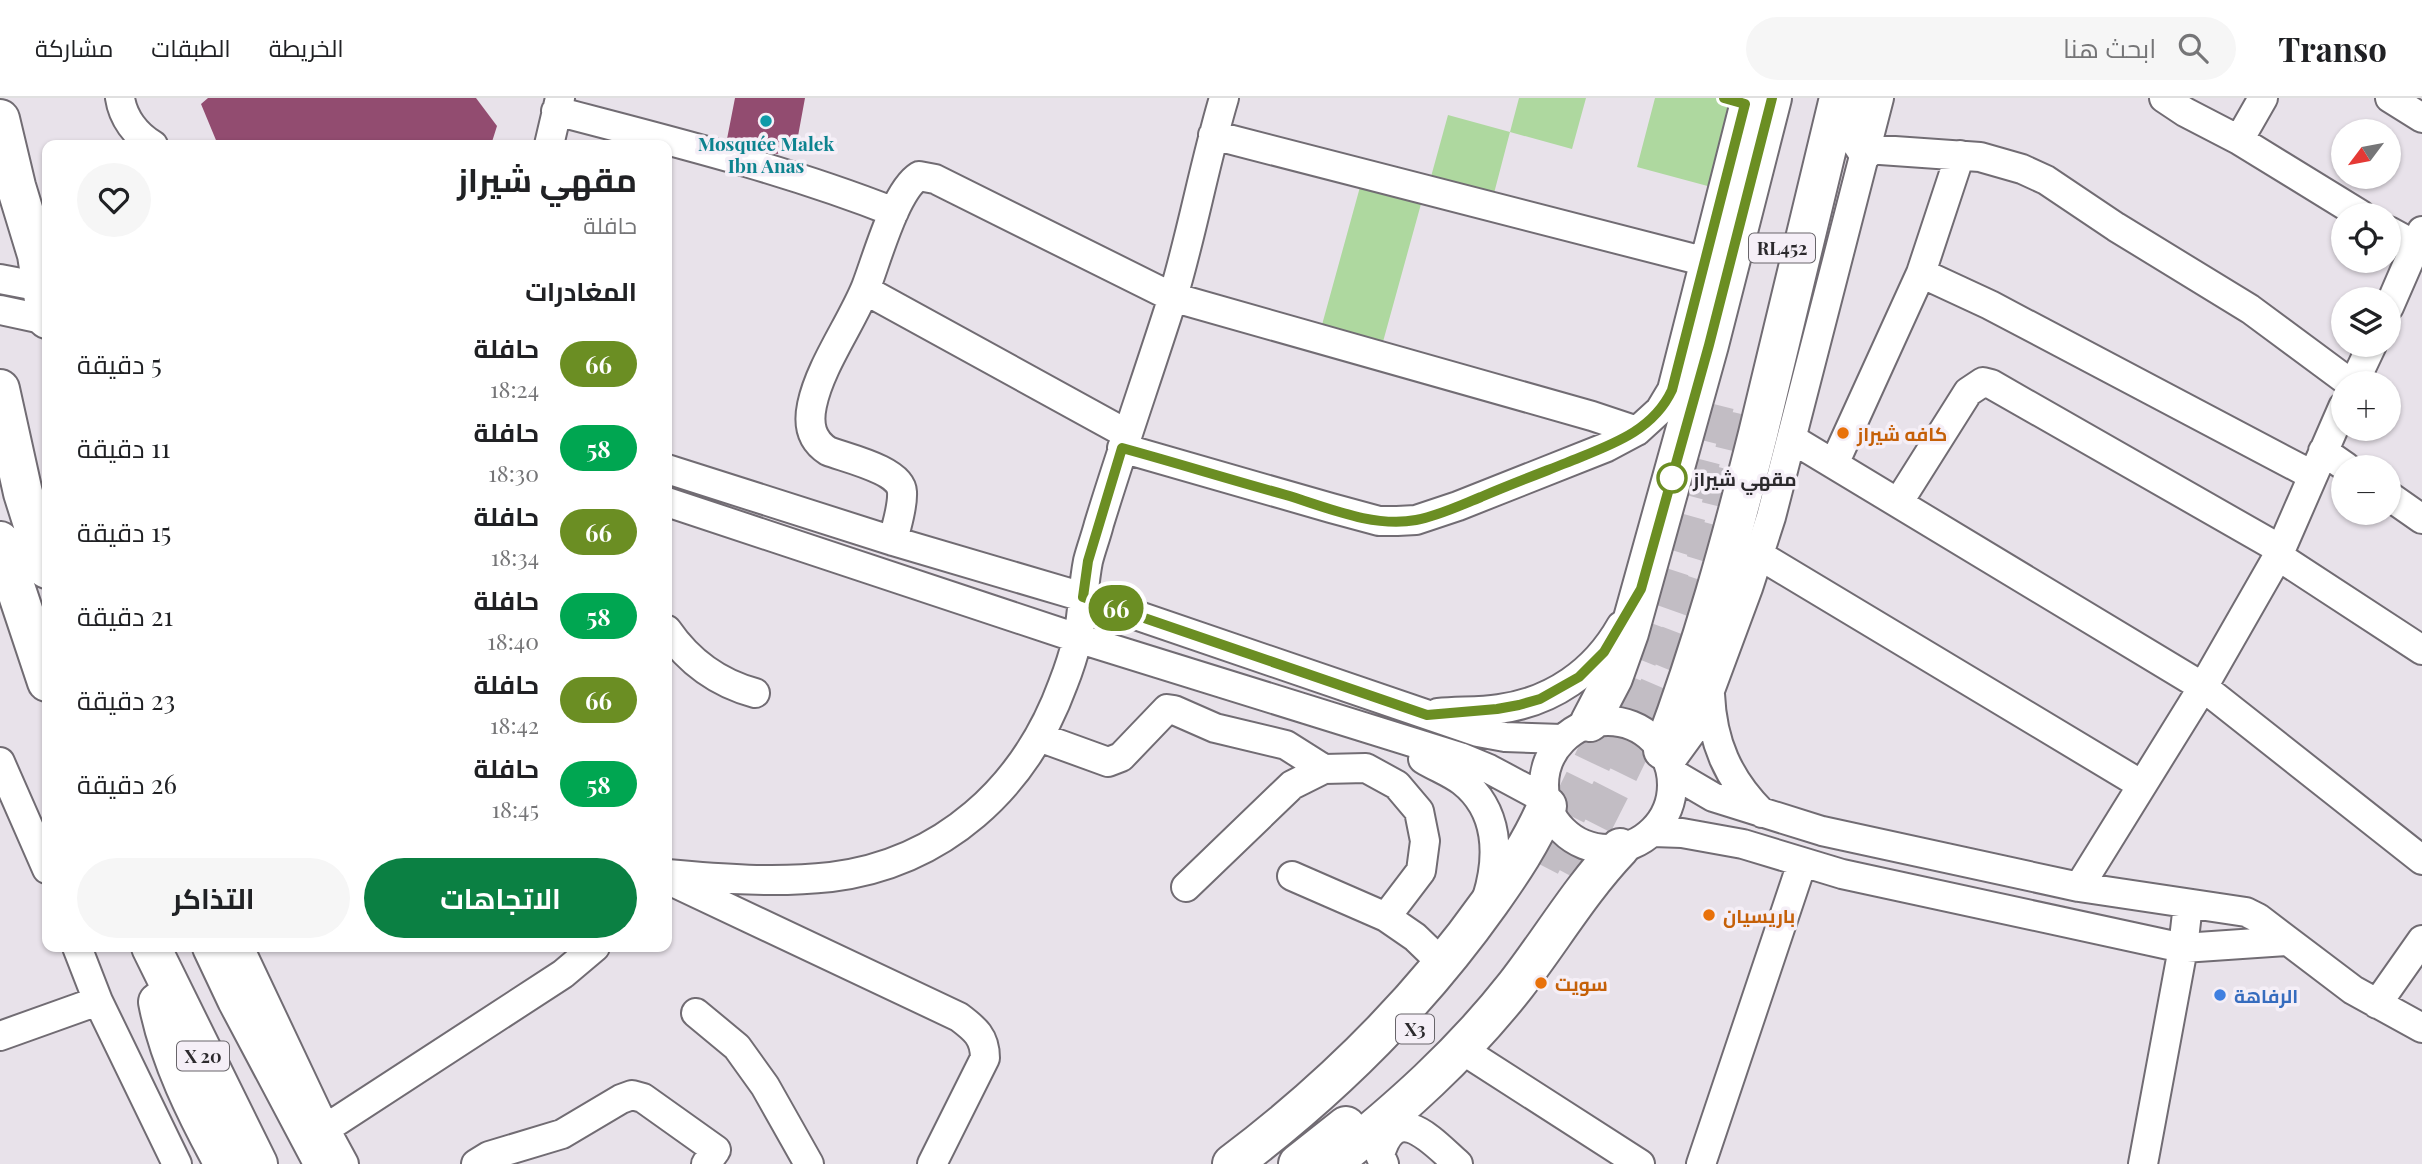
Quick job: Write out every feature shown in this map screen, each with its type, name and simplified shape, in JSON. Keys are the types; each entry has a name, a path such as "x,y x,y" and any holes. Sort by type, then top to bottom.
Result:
{"highway":[{"name":"RL452","path":"1788,98 1733,393 1778,268 1815,98"},
{"path":"1668,762 1724,564 1793,299 1839,98"},
{"path":"1855,98 1855,132 1866,149"},
{"path":"1576,731 1622,656 1712,332 1747,99"},
{"path":"0,120 37,255 29,302"},
{"path":"0,389 23,493 42,553"},
{"path":"0,541 42,667"},
{"path":"1232,1164 1279,1127 1379,1035 1442,963 1482,914 1524,853 1546,802"},
{"path":"1331,1164 1400,1108 1461,1049 1517,984 1591,882 1636,840"},
{"name":"X3","path":"1258,1164 1343,1098 1385,1060 1425,1018 1517,903 1554,869 1543,915 1515,953 1445,1034 1362,1114 1298,1164"},
{"path":"164,952 157,997 164,1035 220,1158"},
{"name":"X 20","path":"165,952 258,1164"},
{"name":"X 20","path":"166,952 294,1164"},
{"path":"214,952 237,1000 324,1147"}],"street":[{"path":"120,98 121,108 132,127 147,140"},
{"path":"672,876 736,880 831,877 874,868 920,851 957,830 985,807 1011,778 1039,737 1063,684 1077,638 1088,561 1124,441 1172,298 1224,98"},
{"path":"1636,840 1663,820 1670,805 1673,789 1668,762 1693,730 1759,555 1792,439 1879,98"},
{"path":"2164,98 2185,113 2239,141 2341,203"},
{"path":"2239,141 2263,98"},
{"path":"2390,98 2422,118"},
{"path":"865,289 1124,441 1379,521 1416,520 1607,447 1637,431 1660,410 1672,390 1703,261 1747,99"},
{"path":"550,140 558,105 850,194 894,212"},
{"path":"1213,135 1703,261"},
{"path":"1866,149 1960,155 2002,162 2046,180 2116,227 2250,309 2335,371"},
{"path":"1834,464 1921,273 1960,155"},
{"path":"893,541 902,494 901,484 891,475 819,445 813,439 811,406 817,387 865,289 894,212 913,180 919,176 927,176 1172,298 1592,415 1637,431"},
{"path":"2399,287 2420,242 2401,235"},
{"path":"1921,273 2317,463 2331,465"},
{"path":"1898,503 1968,391 1983,382 2072,429 2279,553 2422,650"},
{"path":"2079,887 2203,687 2279,553 2331,433"},
{"path":"1792,439 2203,687 2422,860"},
{"path":"672,471 893,541 1083,597 1478,732 1505,737 1576,731 1607,720 1631,724 1652,737 1668,762 1713,797 1822,831 2079,887 2246,912 2376,1004 2422,1028"},
{"path":"672,504 1077,638 1460,757 1517,783 1546,802"},
{"path":"1759,555 2142,785"},
{"path":"1427,715 1519,705 1560,689 1579,677 1604,652 1641,589"},
{"path":"672,637 686,656 710,674 755,693"},
{"path":"1709,692 1710,715 1723,760 1741,789 1765,815"},
{"path":"1039,737 1108,762 1121,757 1167,709 1215,728 1286,745 1324,769"},
{"path":"1576,731 1552,752 1544,783 1546,802 1555,822 1568,836 1584,845 1602,849 1636,840 1713,838 1875,882 2183,948 2286,941"},
{"path":"1366,768 1387,735"},
{"path":"1387,735 1417,756 1460,779 1486,810 1492,822 1495,859 1493,877 1482,914"},
{"path":"0,762 42,858"},
{"path":"1186,887 1292,785 1324,769 1366,768 1397,785 1419,811 1426,841 1421,871 1386,917"},
{"path":"1701,1164 1802,863"},
{"path":"1292,876 1386,917 1415,937 1442,963"},
{"path":"672,878 959,1017 972,1027 985,1045 985,1058 932,1164"},
{"path":"2143,1164 2183,948 2188,904"},
{"path":"2376,1004 2422,940"},
{"path":"79,952 98,1001 177,1164"},
{"path":"241,952 324,1147 344,1164"},
{"path":"324,1147 590,952"},
{"path":"0,1035 98,1001"},
{"path":"696,1013 737,1047 765,1086 809,1164"},
{"path":"1461,1049 1640,1164"},
{"path":"486,1161 562,1134 632,1095 643,1098 717,1159"},
{"path":"1384,1164 1380,1155 1383,1145 1390,1133 1404,1127 1419,1129 1458,1164"}],"green space":[{"path":"1519,98 1586,98 1572,149 1510,132"},
{"path":"1655,98 1738,98 1715,188 1637,167"},
{"path":"1448,115 1510,132 1492,201 1429,184"},
{"path":"1360,187 1421,204 1381,349 1320,332"}],"building":[{"path":"208,98 476,98 497,126 493,140 216,140 201,104"},
{"name":"Mosquée Malek Ibn Anas","path":"735,98 805,98 796,147 777,154 727,139"}],"tunnel":[{"path":"1541,865 1608,729 1651,624 1680,539 1719,389"},
{"path":"1567,874 1637,736 1682,629 1710,545 1747,397"}],"bus line":[{"name":"66","path":"1724,98 1745,104 1672,390 1666,403 1650,422 1607,447 1458,506 1416,520 1397,521 1379,521 1122,448 1088,561 1083,597 1427,715 1519,705 1540,699 1579,677 1614,638 1641,589 1709,345 1772,98"}],"place":[{"name":"Mosquée Malek Ibn Anas","path":"766,121"},
{"name":"کافه شيراز","path":"1843,433"},
{"name":"مقهي شيراز","path":"1672,478"},
{"name":"باريسيان","path":"1709,915"},
{"name":"سويت","path":"1541,983"},
{"name":"الرفاهة","path":"2220,995"}]}
